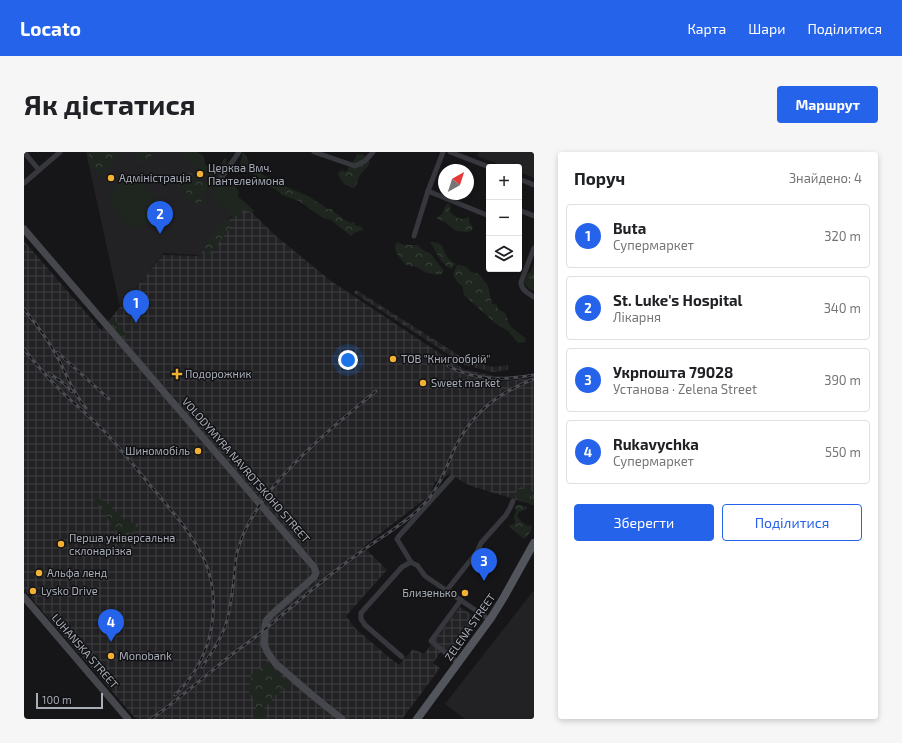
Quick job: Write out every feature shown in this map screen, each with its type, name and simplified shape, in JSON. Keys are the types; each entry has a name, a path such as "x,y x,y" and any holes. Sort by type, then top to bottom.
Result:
{"main road":[{"name":"ZELENA STREET","path":"417,719 490,620 504,598 534,543"}],"street":[{"path":"24,152 39,170"},
{"path":"24,183 60,152"},
{"path":"220,180 239,152"},
{"path":"314,152 355,166 365,161 373,152"},
{"path":"414,236 428,191 443,152"},
{"path":"450,152 486,166"},
{"path":"522,180 534,185"},
{"path":"428,191 486,215"},
{"path":"522,211 534,216"},
{"name":"VOLODYMYRA NAVROTSKOHO STREET","path":"24,229 314,567 316,572 314,577 279,606 268,619 265,625 264,644 275,663 342,719"},
{"path":"534,248 521,282 522,288 534,297"},
{"path":"452,477 397,539 411,562 417,565 425,576 490,620"},
{"path":"447,590 477,552 482,543 506,515 513,501"},
{"path":"402,657 360,619 361,613 402,567 411,562"},
{"name":"LUHANSKA STREET","path":"24,597 128,719"},
{"path":"458,663 431,641 461,600"}],"shaded area":[{"path":"86,152 185,152 243,202 199,255 164,253 120,307"},
{"path":"479,152 534,152 534,178 522,173 522,164 498,164 477,156"},
{"path":"243,204 276,236 331,281 465,370 491,375 497,382 534,378 534,505 471,486 449,474 435,482 430,495 363,547 387,570 346,616 356,629 399,665 413,649 424,654 460,607 479,619 451,653 443,649 433,663 440,668 402,719 136,719 31,598 32,596 30,593 28,594 24,590 24,241 101,330 163,255 198,256"},
{"path":"356,290 468,361 494,367 508,365 508,370 493,372 465,365 354,293"},
{"path":"534,590 534,719 465,719 445,704"}],"green space":[{"path":"89,152 118,152 117,158 113,161 104,176 101,176 96,171 89,159"},
{"path":"135,152 153,152 147,162 142,164 134,159 137,154"},
{"path":"182,152 197,152 204,156 205,164 209,168 218,171 221,169 224,158 227,159 225,170 222,175 237,188 239,192 238,197 254,211 252,213 245,209 237,216 232,217 213,197 212,188 215,181 209,174 196,166"},
{"path":"243,152 248,160 263,175 308,196 327,209 331,209 343,219 351,223 354,222 356,226 360,226 364,230 356,232 351,236 331,220 323,218 299,201 282,195 252,173 244,170 240,163"},
{"path":"357,154 364,155 370,162 367,168 360,175 355,188 344,183 340,179 338,173 342,170 346,172"},
{"path":"189,173 201,182 210,182 213,184 205,190 201,196 202,201 199,206 189,197 186,190 179,185 179,187 176,183 181,181"},
{"path":"127,174 140,180 161,208 154,218 140,227 130,225 124,220 108,197 116,185"},
{"path":"448,203 451,207 449,211 456,217 463,219 469,217 469,222 473,228 471,231 456,231 445,222 436,218 442,214"},
{"path":"227,220 230,221 230,228 211,252 205,253 203,246 214,235 223,222"},
{"path":"397,242 404,245 418,245 423,250 431,254 444,271 440,275 427,273 416,267 406,265 396,252 395,247"},
{"path":"430,242 439,243 449,259 456,264 451,269 441,260"},
{"path":"534,264 534,291 529,289 524,283"},
{"path":"457,265 463,266 471,272 479,274 488,286 492,304 497,305 498,309 505,313 510,326 525,338 526,342 518,343 508,331 495,323 464,295 462,286 457,282 453,274"},
{"path":"111,321 116,322 125,333 124,337 121,337 110,324"},
{"path":"520,487 534,492 533,505 517,499 515,494"},
{"path":"98,498 106,502 127,522 138,524 140,526 135,531 121,537 112,526 103,510 92,501"},
{"path":"517,505 527,507 527,509 519,512 517,516 528,526 532,526 531,531 525,539 509,527 515,523 515,507"},
{"path":"268,662 281,676 293,685 286,687 275,696 263,710 268,719 252,719 256,708 249,692 251,675"}],"railway":[{"path":"24,309 51,346 74,391 86,408"},
{"path":"24,349 55,385 99,426 117,446 169,507 194,541 204,559 212,587 213,617 211,631 207,646 194,672 175,695"},
{"path":"57,352 109,399"},
{"path":"448,366 480,377 512,378 534,375"},
{"path":"49,373 66,385 72,392"},
{"path":"151,719 339,568 417,511 435,490 457,444 471,422 480,412 499,397 534,379"},
{"path":"202,667 215,648 225,627 231,603 237,552 246,528 254,513 274,486 298,460 323,436 376,391"}],"place":[{"name":"Церква Вмч. Пантелеймона","path":"200,174"},
{"name":"Адміністрація","path":"111,178"},
{"name":"St. Luke's Hospital","path":"160,234"},
{"name":"Buta","path":"136,323"},
{"name":"ТОВ \"Книгообрiй\"","path":"393,359"},
{"name":"Подорожник","path":"177,374"},
{"name":"Sweet market","path":"423,383"},
{"name":"Шиномобіль","path":"198,451"},
{"name":"Перша універсальна склонарізка","path":"61,544"},
{"name":"Альфа ленд","path":"39,573"},
{"name":"Укрпошта 79028","path":"484,581"},
{"name":"Lysko Drive","path":"33,591"},
{"name":"Близенько","path":"465,593"},
{"name":"Rukavychka","path":"111,642"},
{"name":"Monobank","path":"111,656"}]}
